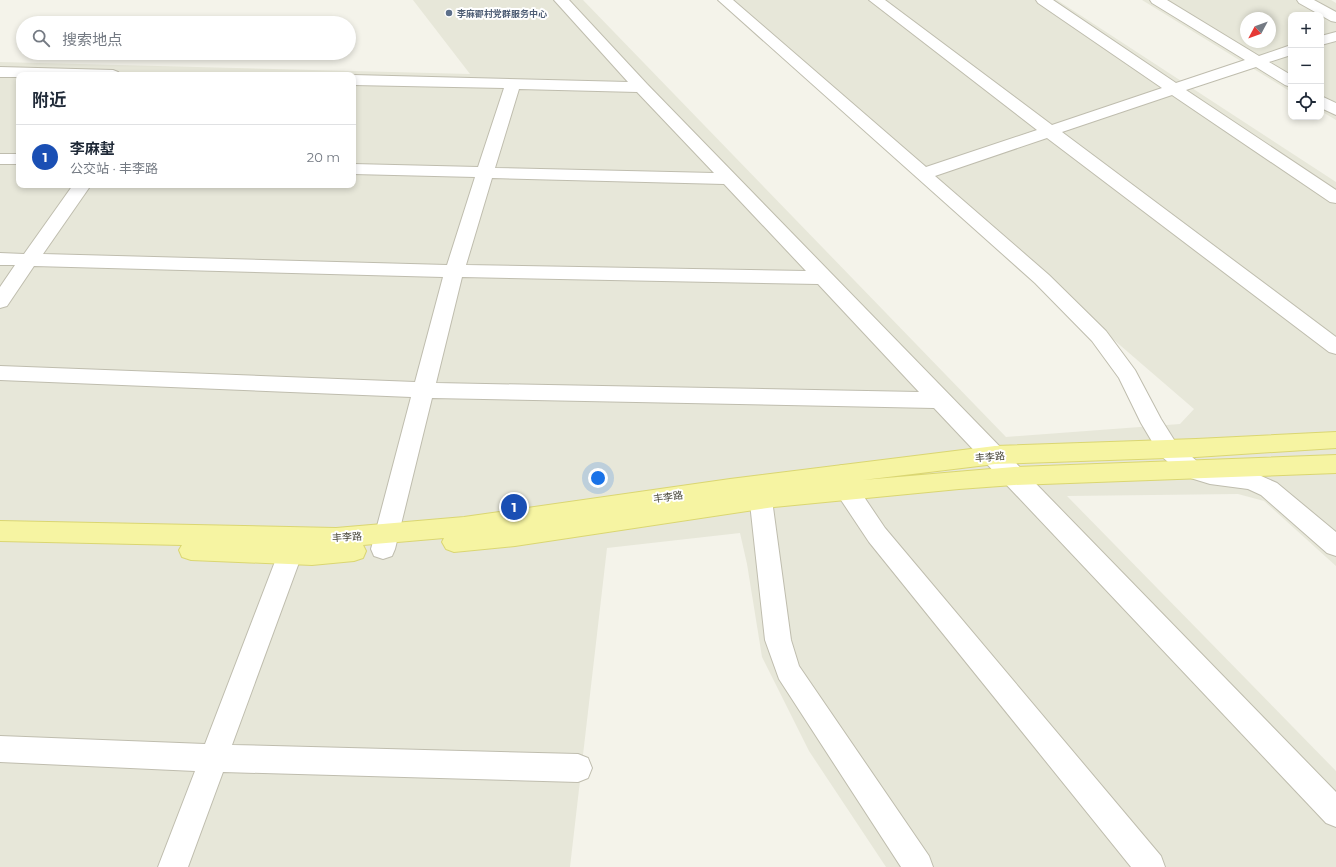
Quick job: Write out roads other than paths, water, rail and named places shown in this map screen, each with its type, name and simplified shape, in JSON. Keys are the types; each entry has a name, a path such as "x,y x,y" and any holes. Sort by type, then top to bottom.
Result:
{"main road":[{"name":"丰李路","path":"845,483 995,455 1158,450 1336,440"},
{"name":"丰李路","path":"0,530 293,546 312,555 385,542 515,536 760,492 845,483 1336,464"},
{"name":"丰李路","path":"0,542 293,546"}],"street":[{"path":"561,0 641,87 995,455 1336,813"},
{"path":"725,0 1042,279 1099,336 1128,375 1152,423 1158,450 1182,470 1252,481 1269,489 1336,546"},
{"path":"876,0 1336,347"},
{"path":"1043,0 1175,89 1218,120 1336,198"},
{"path":"1157,0 1288,80"},
{"path":"1304,0 1336,18"},
{"path":"1324,39 1336,36"},
{"path":"923,174 1288,51"},
{"path":"0,72 16,72"},
{"path":"356,80 641,87"},
{"path":"385,542 455,271 513,84"},
{"path":"1324,103 1336,110"},
{"path":"0,159 16,159"},
{"path":"356,169 730,179"},
{"path":"0,301 80,188"},
{"path":"0,259 455,271 824,278"},
{"path":"0,373 424,390 941,400"},
{"path":"845,483 877,535 1150,867"},
{"path":"760,492 778,640 788,671 918,867"},
{"path":"173,867 293,546"},
{"path":"0,749 214,758 578,768"}],"place":[{"name":"李麻𨟠村党群服务中心","path":"449,13"},
{"name":"李麻堼","path":"514,507"}]}
